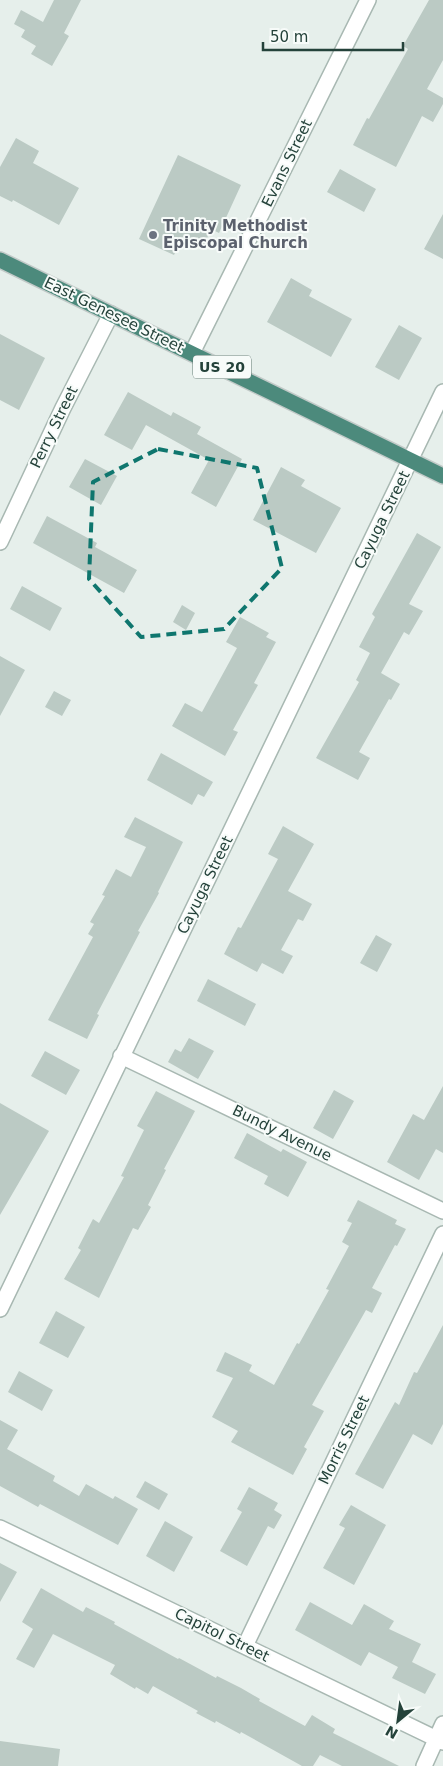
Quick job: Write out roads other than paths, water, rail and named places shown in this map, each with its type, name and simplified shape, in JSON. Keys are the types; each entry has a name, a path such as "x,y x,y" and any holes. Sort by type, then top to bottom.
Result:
{"highway":[{"name":"East Genesee Street","path":"0,260 443,476"}],"street":[{"name":"Evans Street","path":"192,353 368,0"},
{"name":"Perry Street","path":"0,542 63,408 111,314"},
{"name":"Cayuga Street","path":"0,1309 443,392"},
{"name":"Bundy Avenue","path":"122,1056 443,1211"},
{"name":"Morris Street","path":"245,1646 443,1234"},
{"name":"Capitol Street","path":"0,1528 440,1741"},
{"path":"424,1766 440,1741 443,1724"}],"place":[{"name":"Trinity Methodist Episcopal Church","path":"153,235"}]}
